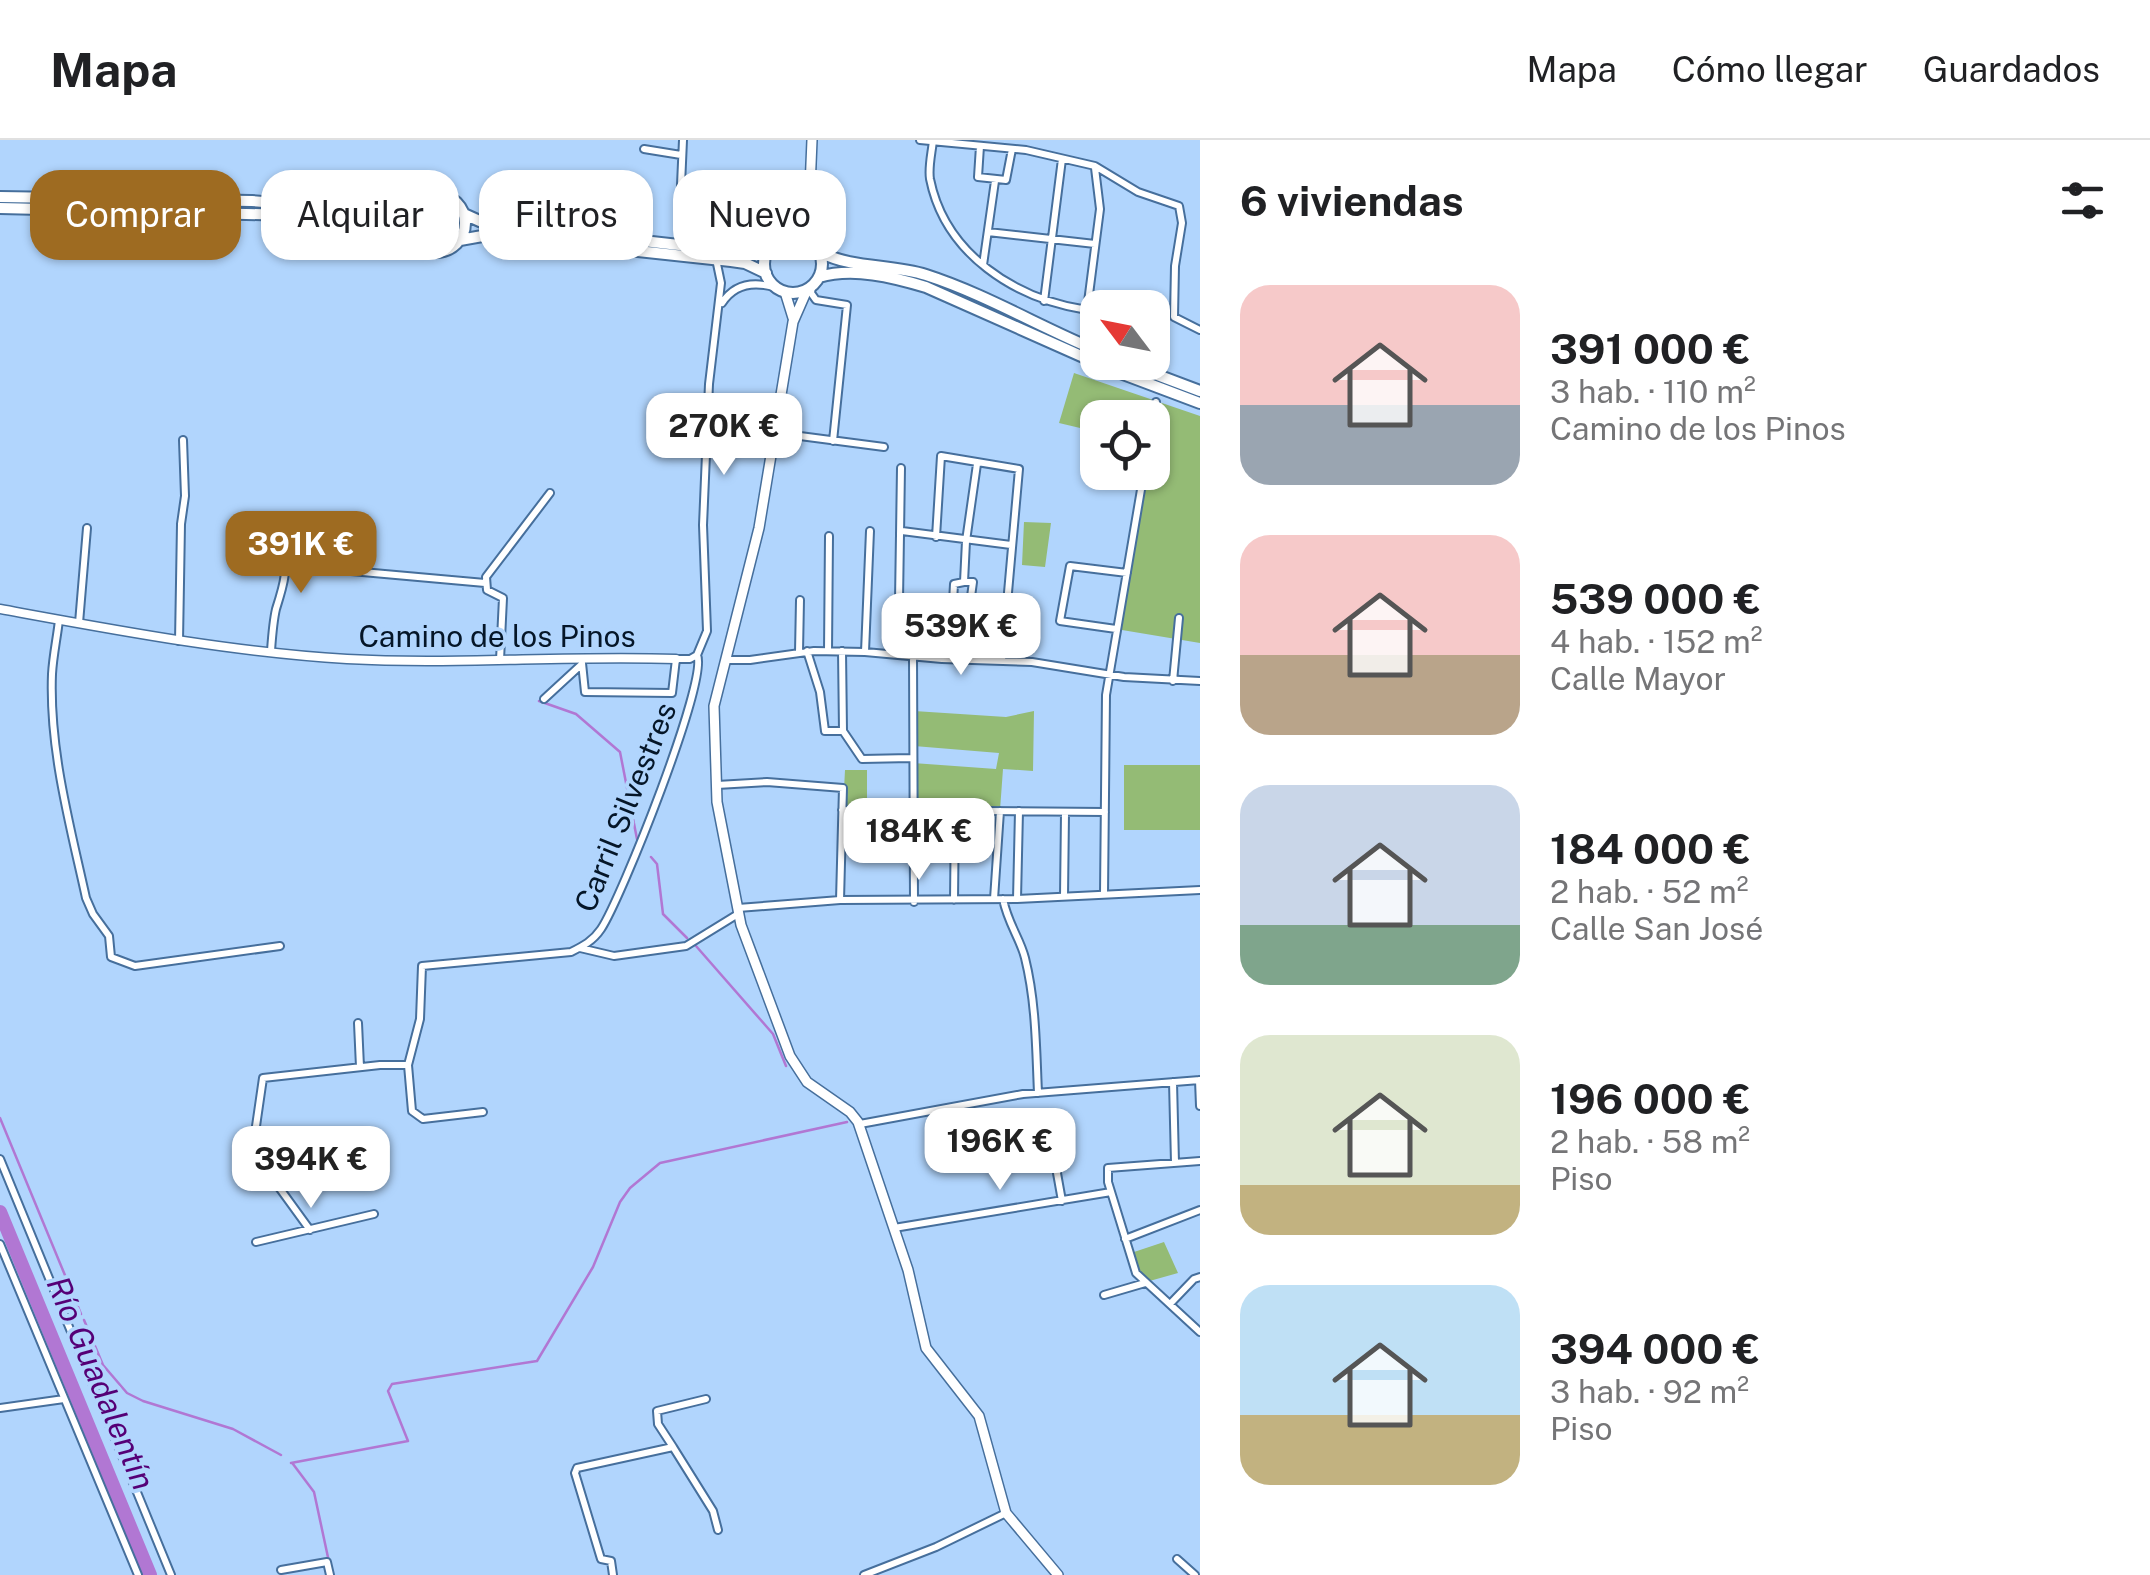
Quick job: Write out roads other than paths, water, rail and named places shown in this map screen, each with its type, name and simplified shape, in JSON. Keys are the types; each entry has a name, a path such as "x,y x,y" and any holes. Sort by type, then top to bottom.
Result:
{"main road":[{"path":"810,170 812,140"},
{"path":"0,197 261,203"},
{"path":"459,207 464,214 484,222 673,248"},
{"path":"0,208 261,214"},
{"path":"460,240 464,214"},
{"path":"460,240 488,234 673,250"},
{"path":"735,260 766,274 781,290 793,322"},
{"path":"765,260 766,274"},
{"path":"821,260 793,322 759,528 713,714 719,821 738,911 792,1062 811,1086 850,1112 860,1124 912,1282 924,1343 981,1422 1006,1513 1058,1575"},
{"path":"840,260 905,270 946,282 1080,344"},
{"path":"781,290 844,273 926,287 1115,371 1200,403"},
{"path":"1170,380 1200,391"}],"street":[{"path":"682,170 683,140"},
{"path":"920,140 1012,149 1095,166 1138,192 1178,206 1182,223 1175,266 1174,317 1200,330"},
{"path":"933,141 929,175 944,220 972,258 1012,286 1044,301 1087,310 1100,209 1095,166"},
{"path":"980,146 978,177 995,181 1006,180 1010,174 1012,149"},
{"path":"644,148 681,154"},
{"path":"1044,301 1062,158"},
{"path":"983,265 995,181"},
{"path":"988,232 1095,244"},
{"name":"Carril Silvestres","path":"408,1064 420,1019 422,966 579,948 598,933 611,912 642,838 692,699 700,662 697,655 706,631 703,524 709,384 722,283 716,260"},
{"path":"718,314 725,298 738,287 756,284 781,290"},
{"path":"813,284 811,294 816,300 847,305 833,441"},
{"path":"777,433 884,447"},
{"path":"179,642 185,496 183,440"},
{"path":"936,536 941,456 1019,469 1002,660"},
{"path":"964,582 977,464"},
{"path":"893,654 900,601 901,468"},
{"path":"1104,894 1105,706 1141,490"},
{"path":"500,660 502,598 487,590 485,584 494,566 550,494"},
{"path":"79,624 88,528"},
{"path":"865,652 870,531"},
{"path":"902,531 1011,545"},
{"path":"828,536 828,650"},
{"path":"270,651 276,610 286,580 281,543"},
{"path":"1116,629 1060,621 1070,566 1126,573"},
{"path":"340,570 485,584"},
{"path":"800,600 803,652 820,692 824,731 843,731"},
{"name":"Camino de los Pinos","path":"0,609 179,642 360,660 690,659 697,655"},
{"path":"1174,680 1180,618"},
{"path":"59,620 52,675 64,792 86,898 109,936 111,957 135,966 280,946"},
{"path":"726,660 828,650 1002,660 1109,675 1200,682"},
{"path":"842,651 843,731 862,759 911,758"},
{"path":"913,656 914,902"},
{"path":"582,660 585,692 672,693 676,659"},
{"path":"544,700 582,660"},
{"path":"716,785 738,781 843,788 840,900"},
{"path":"842,810 1105,812"},
{"path":"954,900 955,810"},
{"path":"994,899 1000,811"},
{"path":"1017,899 1018,812"},
{"path":"1064,896 1065,813"},
{"path":"579,948 614,956 686,946 738,911 840,900 914,902 1200,890"},
{"path":"1004,899 1008,922 1024,954 1036,1031 1038,1093"},
{"path":"358,1023 360,1067"},
{"path":"310,1230 257,1157 254,1140 264,1078 408,1064 412,1111 424,1119 483,1112"},
{"path":"860,1124 1038,1093 1199,1080 1200,1106"},
{"path":"1173,1082 1176,1163"},
{"path":"1050,1134 1062,1201"},
{"path":"0,1160 171,1575"},
{"path":"1200,1161 1108,1168 1111,1192 1136,1274 1200,1332"},
{"path":"894,1228 1111,1192"},
{"path":"1126,1239 1200,1210"},
{"path":"256,1242 374,1214"},
{"path":"0,1244 138,1575"},
{"path":"1170,1304 1200,1277"},
{"path":"1104,1295 1146,1282"},
{"path":"0,1408 64,1399"},
{"path":"706,1399 656,1411 658,1424 714,1511 718,1530"},
{"path":"614,1575 611,1562 601,1559 575,1473 577,1468 673,1447"},
{"path":"864,1575 936,1548 1006,1513"},
{"path":"1177,1559 1195,1575"},
{"path":"281,1570 327,1562 330,1575"}],"waterway":[{"path":"539,701 576,714 620,752 637,839"},
{"path":"651,857 657,864 663,914 687,938"},
{"path":"696,946 773,1034 786,1066"},
{"path":"0,1118 81,1314"},
{"path":"291,1463 408,1441 388,1391 392,1384 537,1361 593,1267 620,1202 630,1188 660,1163 847,1122"},
{"name":"Río Guadalentín","path":"0,1212 150,1575"},
{"path":"84,1320 103,1365 127,1393 233,1429 281,1455"},
{"path":"293,1464 314,1492 329,1562"}]}
